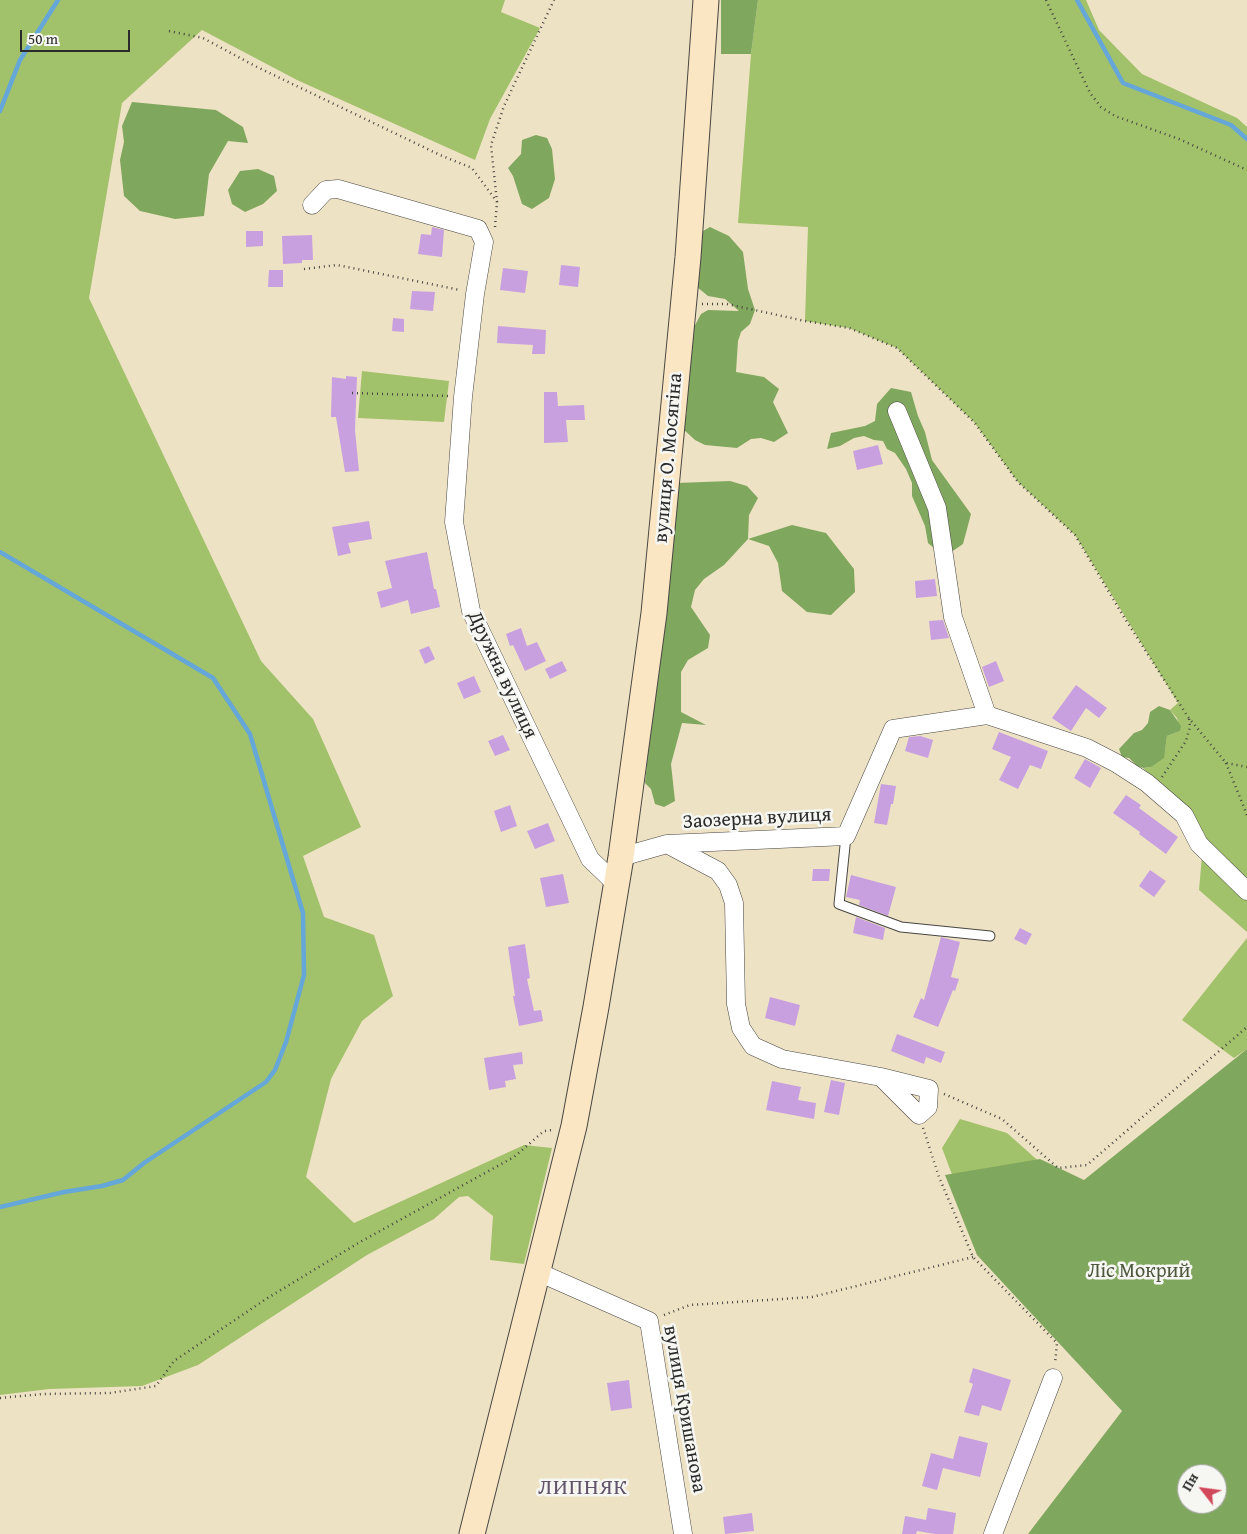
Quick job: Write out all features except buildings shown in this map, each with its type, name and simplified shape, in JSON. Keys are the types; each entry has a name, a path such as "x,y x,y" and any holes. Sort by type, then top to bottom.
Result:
{"main road":[{"name":"вулиця О. Мосягіна","path":"616,884 654,613 683,304 706,0"},
{"path":"472,1534 574,1126 616,884"}],"street":[{"path":"312,206 326,190 338,189 478,229 484,242"},
{"name":"Дружна вулиця","path":"484,242 475,294 463,397 454,522 471,611 590,859 616,884"},
{"path":"897,411 937,508 953,616 987,715"},
{"name":"Заозерна вулиця","path":"621,857 668,844 846,836 893,729 987,715 1087,748 1147,784 1184,815 1199,844 1247,891"},
{"name":"Заозерна вулиця","path":"668,844 718,872 728,885 734,903 736,1004 741,1028 753,1046 782,1059 881,1077 929,1089"},
{"path":"881,1077 919,1115 928,1107 929,1089"},
{"name":"вулиця Кришанова","path":"538,1272 649,1321 684,1534"},
{"path":"993,1534 1053,1378"}],"lane":[{"path":"846,836 838,904 901,926 990,936"}],"path":[{"path":"484,242 495,228 497,202 491,145 504,106 554,0"},
{"path":"1046,0 1090,93 1102,107 1114,116 1179,139 1247,170"},
{"path":"169,30 203,38 272,74 440,155 472,168 497,202"},
{"path":"304,269 337,265 475,294"},
{"path":"683,304 727,304 806,322 849,328 896,348 974,422 1018,482 1074,535 1188,717 1226,763 1247,815"},
{"path":"352,393 463,397"},
{"path":"1147,784 1164,776 1186,741 1190,727 1188,717"},
{"path":"1226,763 1247,767"},
{"path":"929,1089 964,1101 1002,1118 1058,1168 1087,1165 1247,1027"},
{"path":"919,1115 939,1177 973,1257 1057,1343 1053,1378"},
{"path":"0,1398 43,1394 110,1393 156,1386 174,1362 266,1299 360,1242 514,1157 544,1131 574,1126"},
{"path":"649,1321 690,1305 812,1297 973,1257"}],"green space":[{"path":"0,0 505,0 501,12 540,28 490,119 475,160 297,80 202,30 122,103 89,298 261,661 313,719 361,827 303,856 324,917 374,935 393,996 362,1021 331,1079 306,1177 354,1223 524,1145 552,1148 524,1264 490,1260 493,1216 468,1196 459,1197 434,1219 367,1255 198,1365 142,1386 49,1389 0,1395"},
{"path":"721,0 758,0 751,54 721,54"},
{"path":"758,0 1086,0 1099,30 1142,74 1237,118 1247,127 1247,932 1199,890 1204,833 1143,768 1151,767 1165,750 1167,736 1180,731 1177,718 1170,710 1178,703 1075,535 1018,482 974,422 897,348 849,328 805,321 808,227 738,223 751,54"},
{"path":"132,102 216,110 243,127 248,143 228,141 209,174 204,216 175,219 140,211 124,196 120,160 124,142 122,126"},
{"path":"536,135 547,138 552,149 555,179 549,198 532,209 522,204 513,176 508,168 521,154 522,140"},
{"path":"258,169 274,176 277,191 263,204 245,212 232,204 228,190 240,171"},
{"path":"710,227 729,236 743,252 748,289 755,310 750,324 741,332 738,341 736,372 764,377 779,389 773,402 788,433 774,442 761,438 751,439 737,448 705,445 695,440 683,429 687,411 683,393 692,331 701,314 708,310 739,311 725,299 708,296 697,287 696,235"},
{"path":"362,371 449,381 444,422 358,418"},
{"path":"891,388 911,392 925,432 932,460 971,514 963,544 944,557 928,543 925,526 912,496 912,483 906,469 895,453 887,449 883,441 864,436 827,449 831,433 865,426 875,421 877,404"},
{"path":"730,481 747,486 758,498 749,515 748,539 724,565 704,579 695,590 691,607 710,635 708,648 688,660 681,672 681,712 706,725 682,723 671,764 675,801 664,807 655,804 651,789 645,783 677,483"},
{"path":"792,525 826,533 854,569 855,592 831,615 807,612 782,591 778,563 769,546 748,539"},
{"path":"1159,706 1170,710 1181,726 1180,731 1167,736 1164,758 1151,767 1143,768 1137,766 1129,758 1122,757 1119,749 1134,733 1142,730 1148,723 1150,712"},
{"path":"1247,938 1247,1049 1234,1058 1182,1020"},
{"name":"Ліс Мокрий","path":"1247,1049 1247,1534 1028,1534 1122,1411 977,1255 945,1175 1040,1159 1084,1180"},
{"path":"960,1119 1007,1133 1080,1198 974,1233 942,1148"}],"waterway":[{"path":"0,111 20,60 58,0"},
{"path":"1077,0 1123,83 1231,125 1247,139"},
{"path":"0,552 213,678 250,734 303,913 304,975 286,1042 275,1070 266,1082 144,1163 123,1180 0,1207"}],"district":[{"name":"ЛИПНЯК","path":"583,1488"}]}
